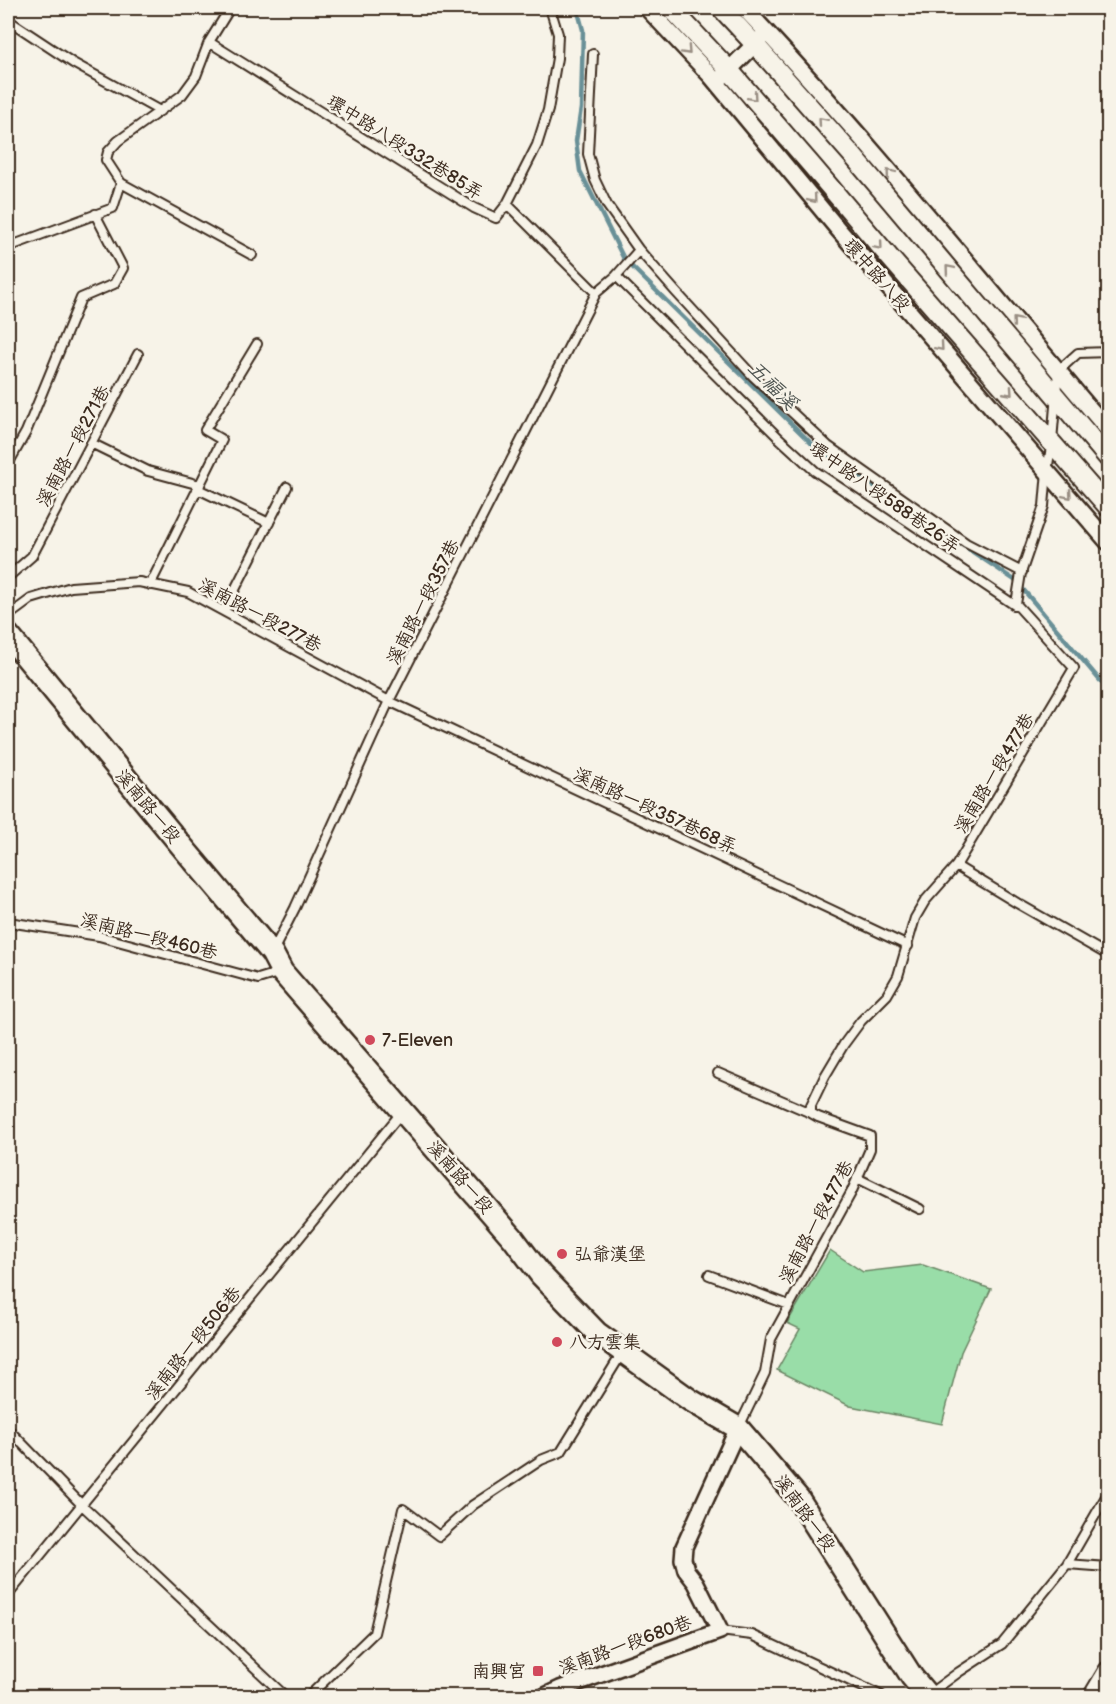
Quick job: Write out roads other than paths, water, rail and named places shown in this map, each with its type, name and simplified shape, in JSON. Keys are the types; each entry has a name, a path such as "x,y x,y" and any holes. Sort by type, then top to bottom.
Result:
{"main road":[{"name":"溪南路一段","path":"8,635 272,953 282,972 513,1238 541,1275 597,1333 622,1353 690,1400 738,1428 798,1497 912,1677 927,1696"}],"street":[{"name":"環中路八段","path":"647,8 716,83 838,229 1108,542"},
{"name":"環中路八段","path":"671,8 729,70 1108,507"},
{"path":"721,8 761,38 863,141 1108,430"},
{"path":"744,8 761,38 853,156 1108,458"},
{"path":"716,83 761,38"},
{"name":"溪南路一段680巷","path":"545,1696 720,1631 696,1583 686,1570 683,1559 684,1547 738,1428"},
{"path":"1093,1696 1108,1671"}],"lane":[{"path":"230,8 209,42 196,76 182,95 118,141 108,152 106,160 120,183 252,255"},
{"path":"550,8 558,34 557,58 548,110 537,145 507,204 596,293"},
{"path":"8,20 73,63 160,111"},
{"name":"環中路八段332巷85弄","path":"209,42 474,208 496,218 507,204"},
{"path":"593,54 588,154 595,180 607,205 638,250 753,376 828,446 966,543 1022,573"},
{"path":"8,247 113,208 120,183"},
{"path":"8,464 26,432 81,298 114,284 123,267 95,214"},
{"name":"溪南路一段357巷","path":"272,953 295,908 389,701 596,293 617,275 638,250"},
{"name":"環中路八段588巷26弄","path":"617,275 779,438 815,471 1016,605 1074,668"},
{"path":"150,585 222,440 205,430 257,344"},
{"path":"1016,605 1022,573 1044,506 1058,371 1078,353 1108,352"},
{"name":"溪南路一段271巷","path":"8,577 32,556 138,354"},
{"path":"91,442 148,471 199,487 269,523"},
{"path":"224,611 287,488"},
{"name":"溪南路一段277巷","path":"8,616 31,600 71,587 139,582 188,592 389,701"},
{"name":"溪南路一段477巷","path":"738,1428 765,1373 771,1339 851,1193 870,1149 870,1136 818,1118 811,1113 811,1105 844,1044 861,1021 887,995 898,976 915,918 925,901 956,866 1074,668"},
{"name":"溪南路一段357巷68弄","path":"389,701 908,946"},
{"path":"956,866 1108,956"},
{"name":"溪南路一段460巷","path":"8,922 99,936 258,979 282,972"},
{"path":"718,1073 811,1113"},
{"name":"溪南路一段506巷","path":"8,1595 403,1111"},
{"path":"857,1178 920,1209"},
{"path":"710,1275 789,1305"},
{"path":"309,1696 374,1634 403,1509 439,1536 474,1505 541,1460 561,1452 622,1353"},
{"path":"8,1429 81,1504 285,1696"},
{"path":"927,1696 1002,1644 1067,1564 1108,1493"},
{"path":"1067,1564 1108,1567"},
{"name":"溪南路一段680巷","path":"720,1631 752,1635 882,1696"}],"waterway":[{"name":"五福溪","path":"577,8 583,30 581,108 576,141 580,171 624,259 813,445 1016,581 1108,690"}],"place":[{"name":"7-Eleven","path":"370,1040"},
{"name":"弘爺漢堡","path":"562,1254"},
{"name":"八方雲集","path":"557,1342"},
{"name":"南興宮","path":"538,1671"}]}
